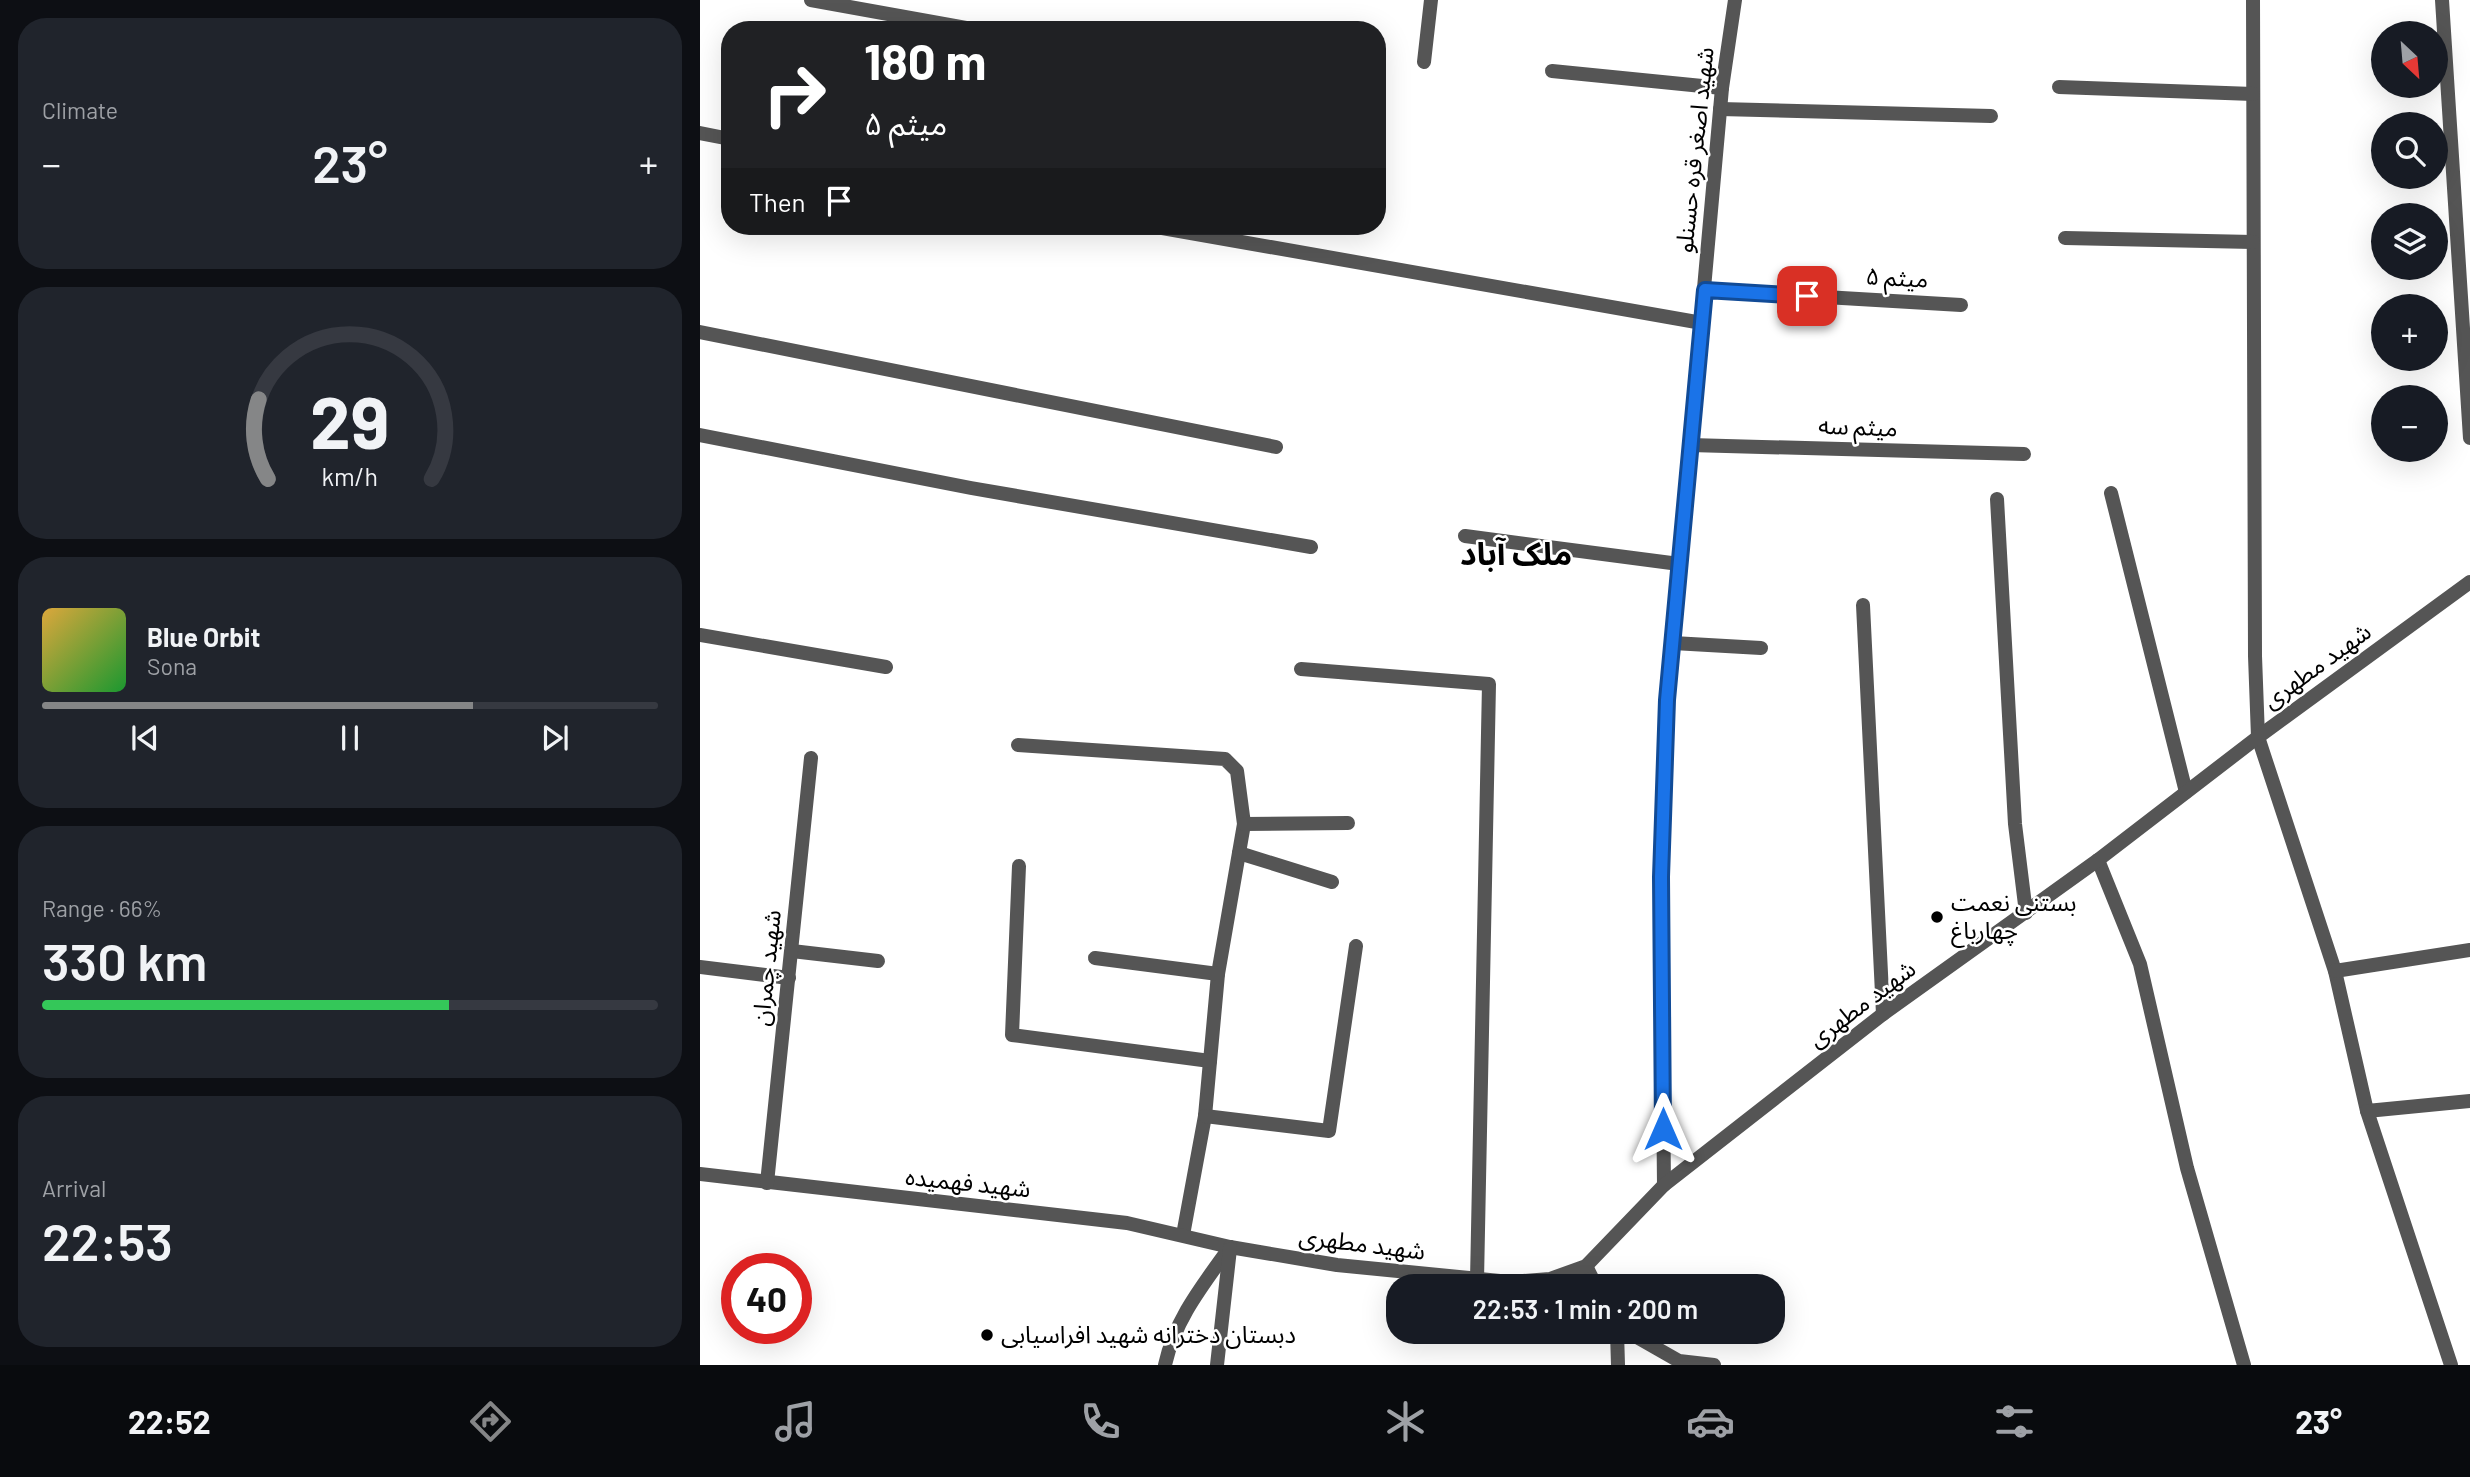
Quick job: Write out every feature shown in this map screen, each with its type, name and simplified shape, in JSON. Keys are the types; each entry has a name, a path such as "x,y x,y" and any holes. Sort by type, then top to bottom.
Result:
{"street":[{"path":"811,0 927,21"},
{"path":"1424,62 1431,0"},
{"name":"شهید اصغر قره حسنلو","path":"1664,1185 1661,877 1673,642 1720,109 1735,0"},
{"path":"2253,0 2255,656 2258,737 2335,971 2367,1111 2451,1365"},
{"path":"2442,0 2470,438"},
{"path":"1552,71 1722,89"},
{"path":"2059,87 2253,94"},
{"path":"1720,109 1992,116"},
{"path":"700,133 721,137"},
{"path":"1228,235 1702,323"},
{"path":"2065,238 2253,242"},
{"name":"میثم ۵","path":"1705,290 1961,305"},
{"path":"700,332 1276,447"},
{"path":"700,435 971,488 1311,547"},
{"name":"میثم سه","path":"1690,445 2024,454"},
{"path":"2112,493 2186,792"},
{"path":"1997,499 2015,824 2026,912"},
{"path":"1465,536 1679,564"},
{"name":"شهید مطهری","path":"1564,1274 1586,1266 1664,1185 1883,1014 2098,860 2258,737 2470,582"},
{"path":"1863,605 1883,1014"},
{"path":"700,635 886,667"},
{"path":"1673,642 1761,648"},
{"path":"1301,669 1489,684 1477,1274"},
{"path":"1018,745 1225,759 1237,771 1244,824 1218,974 1205,1116 1183,1235"},
{"name":"شهید چمران","path":"767,1183 811,758"},
{"path":"1244,824 1348,823"},
{"path":"1239,853 1332,882"},
{"path":"2098,860 2140,964 2187,1168 2244,1365"},
{"path":"1019,866 1012,1035 1210,1061"},
{"path":"1205,1116 1329,1130 1356,946"},
{"path":"2335,971 2470,950"},
{"path":"792,951 878,961"},
{"path":"1095,958 1218,974"},
{"path":"700,967 789,978"},
{"path":"2367,1111 2470,1101"},
{"name":"شهید فهمیده","path":"700,1174 1128,1223 1230,1247"},
{"path":"1165,1365 1170,1343 1182,1315 1230,1247"},
{"path":"1217,1365 1230,1247"},
{"name":"شهید مطهری","path":"1230,1247 1338,1265 1421,1274"},
{"path":"1586,1266 1590,1274"},
{"path":"1617,1344 1618,1365"},
{"path":"1649,1344 1679,1361 1714,1365"}],"place":[{"name":"بستنی نعمت چهارباغ","path":"1937,917"},
{"name":"دبستان دخترانه شهید افراسیابی","path":"987,1335"}],"district":[{"name":"ملک آباد","path":"1516,554"}],"route":[{"path":"1663,1129 1661,877 1667,700 1705,290 1807,296"}]}
